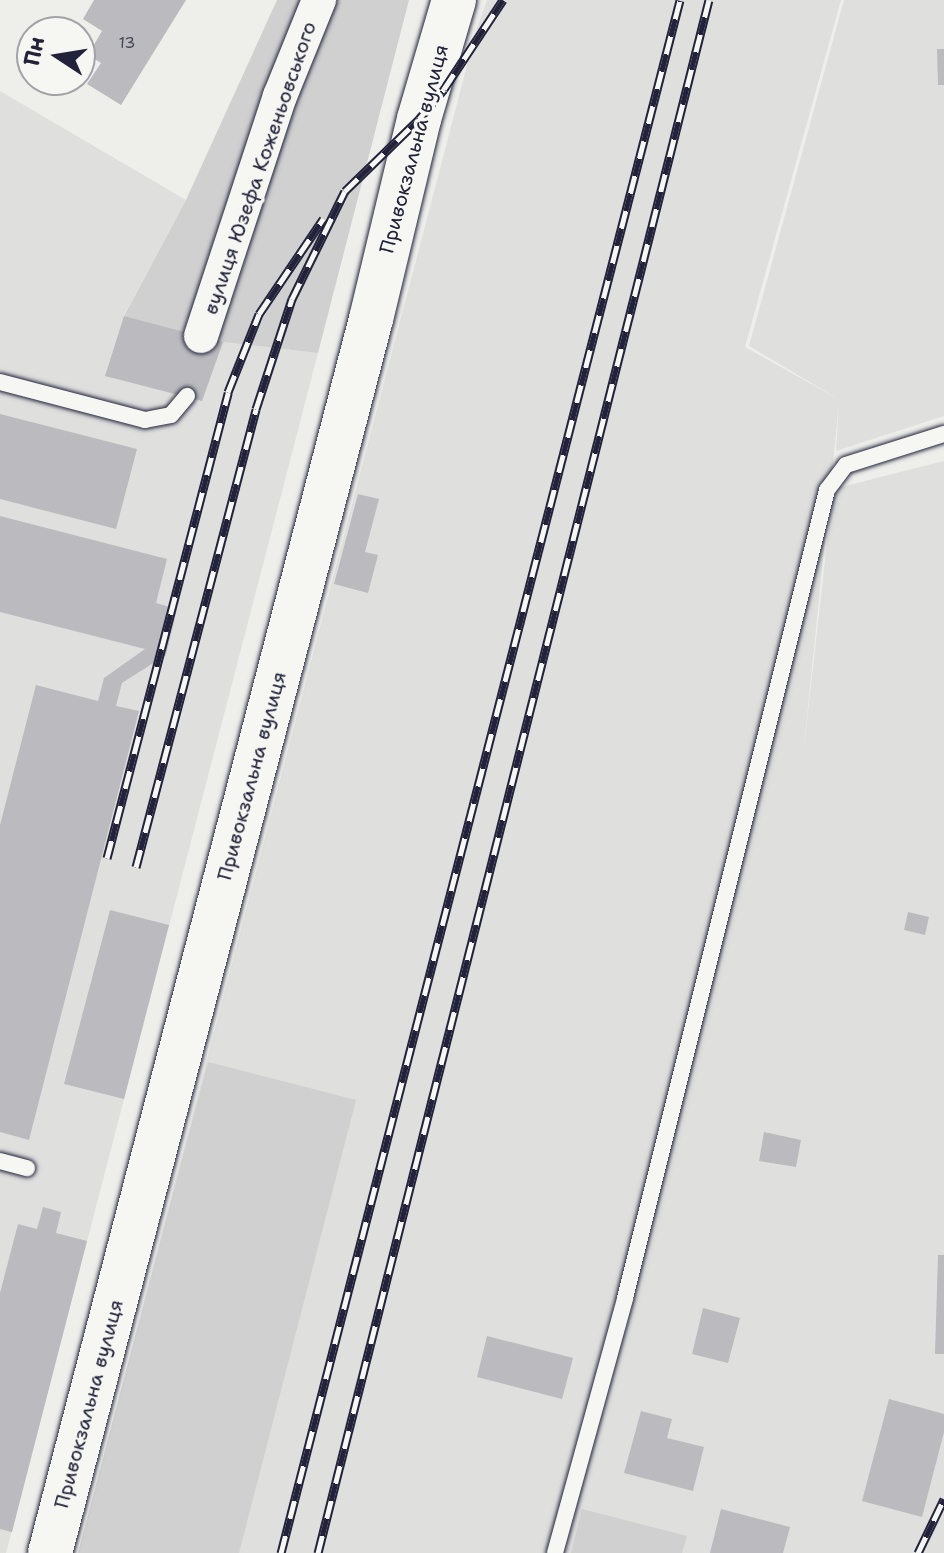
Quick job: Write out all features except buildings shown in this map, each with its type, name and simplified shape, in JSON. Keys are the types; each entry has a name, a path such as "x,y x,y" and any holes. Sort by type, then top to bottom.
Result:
{"main road":[{"name":"Привокзальна вулиця","path":"50,1553 371,319 419,119 454,0"}],"street":[{"name":"вулиця Юзефа Коженьовського","path":"201,336 280,96 319,0"}],"lane":[{"path":"0,382 145,420 171,415 187,396"},
{"path":"555,1553 625,1298 827,490 846,465 944,434"},
{"path":"0,1161 27,1168"}],"shaded area":[{"path":"277,0 409,0 318,353 223,342 124,316 186,200"},
{"path":"487,0 841,0 745,347 840,400 749,346 844,0 944,0 944,416 836,451 839,404 803,756 833,489 944,461 944,1553 78,1553 476,31"},
{"path":"0,91 186,200 124,315 223,342 318,353 6,1553 0,1553"},
{"path":"208,1062 356,1100 239,1553 78,1553"},
{"path":"582,1509 687,1536 682,1553 571,1553"}],"railway":[{"path":"136,867 256,409 292,299 345,191 419,119 444,89 503,0"},
{"path":"281,1553 680,0"},
{"path":"318,1553 709,0"},
{"path":"107,858 228,392 259,314 323,219"},
{"path":"918,1553 944,1499"}]}
